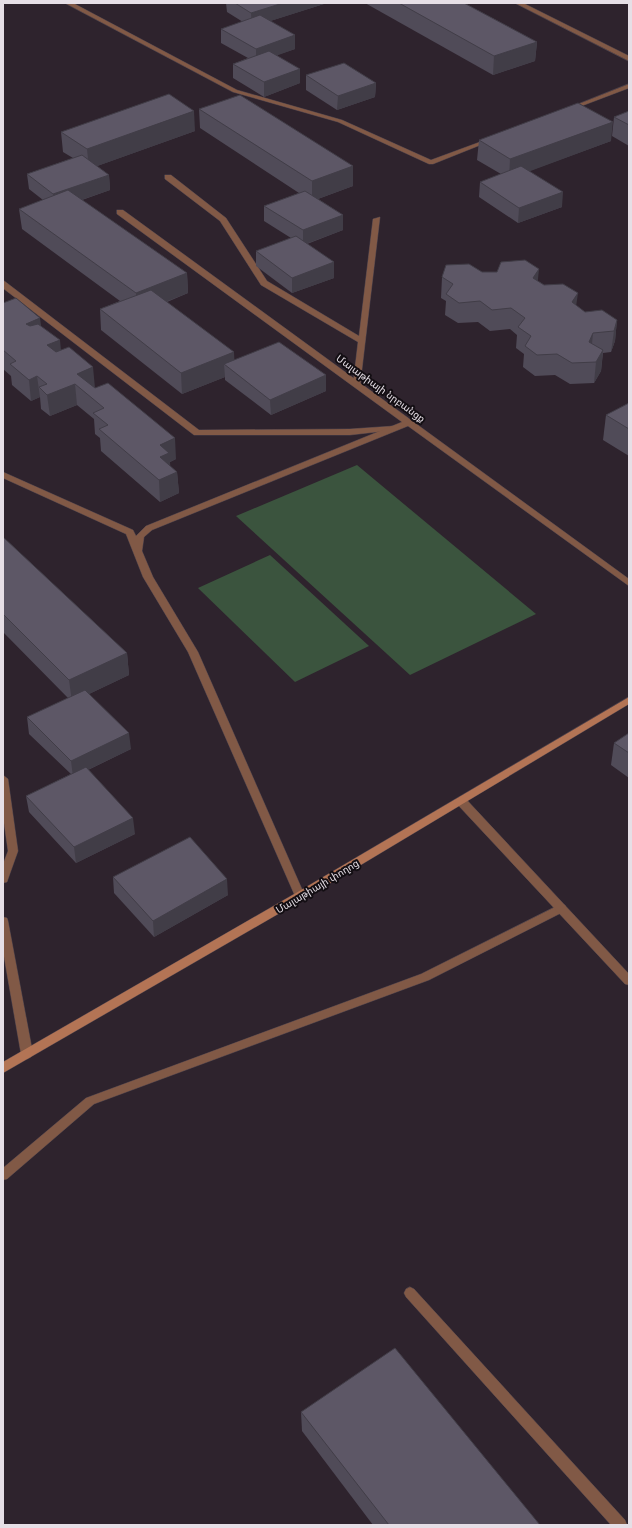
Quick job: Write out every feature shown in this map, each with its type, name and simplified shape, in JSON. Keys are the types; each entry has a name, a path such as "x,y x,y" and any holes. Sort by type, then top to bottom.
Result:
{"street":[{"path":"68,3 235,92 340,121 431,163 497,137"},
{"path":"518,3 629,59"},
{"path":"563,112 629,86"},
{"path":"168,176 223,220 264,283 362,342"},
{"name":"Մալաթիայի նրբանցք","path":"120,212 629,583"},
{"path":"357,384 377,220"},
{"path":"3,282 7,287 197,433 350,432 394,428"},
{"path":"138,551 140,536 149,528 409,422"},
{"path":"3,476 130,532 148,577 193,652 300,896"},
{"name":"Մալաթիայի փողոց","path":"3,1068 300,896 629,700"},
{"path":"3,779 13,851 3,879"},
{"path":"461,801 629,981"},
{"path":"3,1175 90,1101 425,977 561,908"},
{"path":"3,921 27,1054"},
{"path":"410,1293 620,1525"}],"green space":[{"path":"357,465 536,614 410,675 236,516"},
{"path":"270,555 369,646 295,682 198,588"}],"building":[{"path":"235,3 283,3 251,13"},
{"path":"399,3 464,3 537,42 494,56"},
{"path":"260,15 295,35 256,49 221,29"},
{"path":"269,51 300,69 264,82 233,64"},
{"path":"344,63 376,83 338,96 306,75"},
{"path":"169,94 194,111 87,149 61,132"},
{"path":"240,95 353,166 312,181 199,109"},
{"path":"578,103 613,122 510,159 479,140"},
{"path":"629,111 629,125 614,117"},
{"path":"82,155 109,175 53,194 27,174"},
{"path":"521,166 563,192 519,208 480,182"},
{"path":"68,190 187,273 136,293 19,209"},
{"path":"305,191 343,215 303,230 264,206"},
{"path":"296,236 334,262 292,278 256,251"},
{"path":"525,260 539,269 533,278 544,285 563,284 578,293 572,302 585,312 602,310 617,320 614,331 593,333 589,342 603,350 596,362 572,363 557,354 537,355 525,346 531,336 518,327 525,318 511,308 492,310 480,301 459,303 446,294 453,284 442,277 446,265 469,264 482,272 497,272 501,262"},
{"path":"151,290 234,352 181,373 100,309"},
{"path":"16,298 40,318 26,324 30,326 38,324 60,340 47,345 56,352 69,347 93,367 77,374 95,388 108,383 175,438 160,445 169,453 160,457 177,472 159,480 99,429 108,425 93,413 104,408 75,384 47,395 39,387 47,384 37,376 29,380 10,364 16,361 3,350 3,303"},
{"path":"279,342 326,375 270,400 224,364"},
{"path":"629,403 629,429 606,415"},
{"path":"3,537 127,653 69,680 3,614"},
{"path":"85,690 129,733 71,761 27,717"},
{"path":"629,733 629,753 614,743"},
{"path":"86,767 133,818 74,847 26,796"},
{"path":"190,837 227,879 153,921 113,877"},
{"path":"395,1348 540,1525 389,1525 301,1412"}]}
